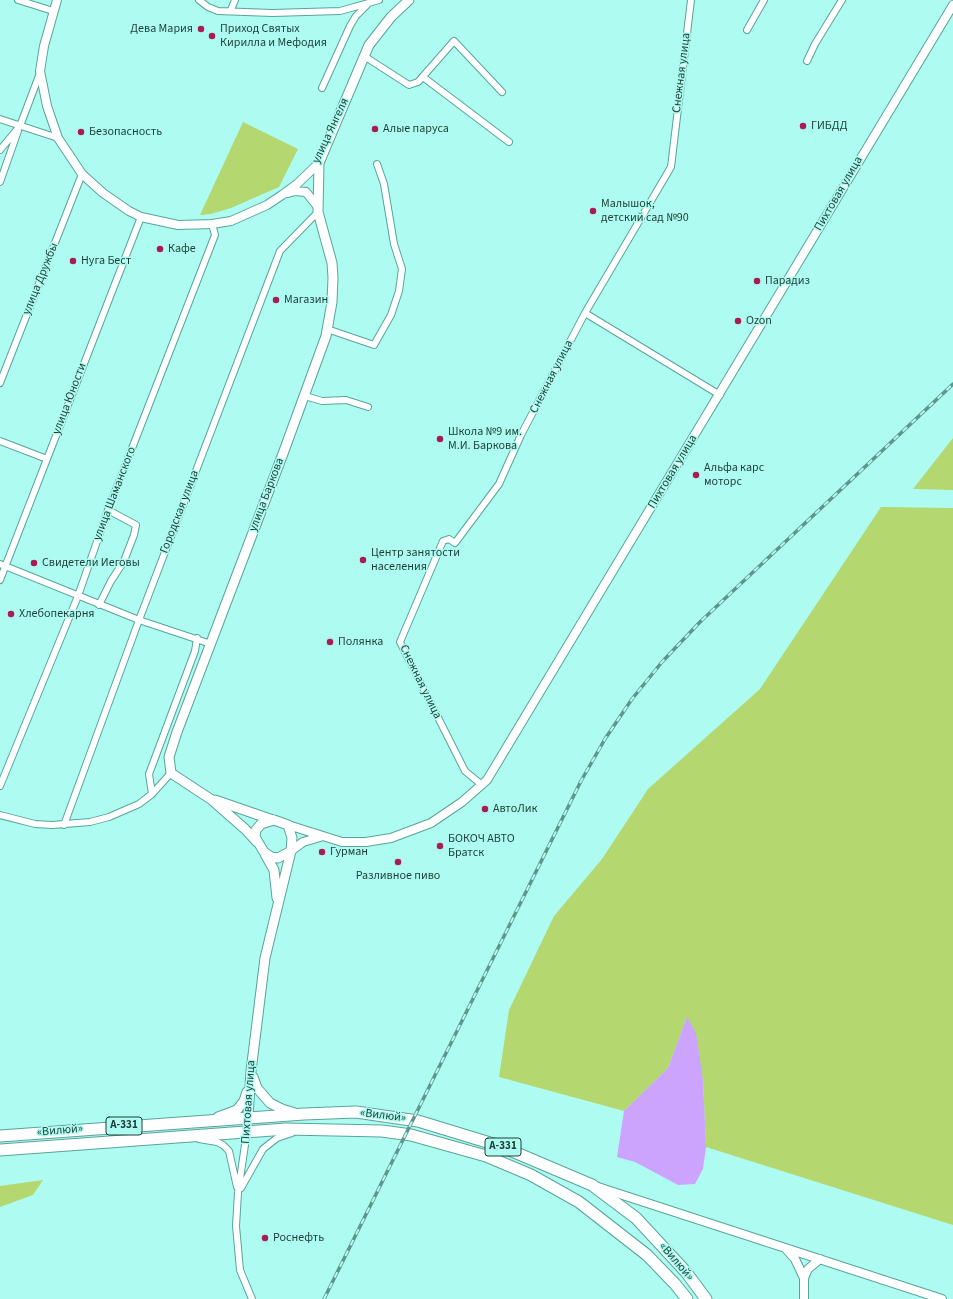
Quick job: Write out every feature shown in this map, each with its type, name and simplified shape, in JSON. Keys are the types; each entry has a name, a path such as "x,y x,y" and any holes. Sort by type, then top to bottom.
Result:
{"highway":[{"name":"«Вилюй»","path":"0,1136 248,1117 356,1112 418,1121 500,1146 592,1185 636,1218 686,1272 706,1299"},
{"name":"Пихтовая улица","path":"248,1117 248,1131"},
{"name":"«Вилюй»","path":"0,1150 248,1131 382,1131 411,1135 486,1156 531,1175 579,1202 647,1255 675,1284 687,1299"}],"main road":[{"name":"улица Янгеля","path":"319,163 364,56 378,33 408,0"},
{"name":"улица Баркова","path":"171,773 169,757 171,747 305,396 321,353 327,329 333,291 332,263 318,210 319,163"},
{"path":"171,773 212,800 245,829 264,852 271,857 278,858 291,851 291,834 288,826 212,800"},
{"path":"257,842 255,834 259,826 264,822 274,820"},
{"name":"Пихтовая улица","path":"248,1117 251,1071 264,958 285,881 291,851"},
{"name":"Пихтовая улица","path":"264,852 274,870 278,904"},
{"path":"251,1071 257,1088 270,1103 282,1110 304,1114"},
{"path":"206,1120 227,1115 237,1110 247,1095 251,1071"}],"street":[{"path":"18,0 53,11"},
{"name":"улица Янгеля","path":"57,0 44,46 40,71 47,106 58,138 82,174 103,193 129,212 141,217 178,225 212,224 230,221 267,205 297,184 319,163"},
{"path":"199,0 213,9 272,13 340,11 379,0"},
{"path":"231,10 235,0"},
{"name":"Снежная улица","path":"482,785 465,771 400,642 443,541 449,540 455,543 499,484 521,435 585,313 671,167 691,0"},
{"path":"747,30 764,0"},
{"path":"807,61 815,44 842,0"},
{"path":"322,88 350,26 356,16 369,3"},
{"name":"Пихтовая улица","path":"288,826 342,842 366,842 404,834 431,823 444,815 482,785 494,771 953,5"},
{"path":"364,56 409,86 418,82 454,41 502,92"},
{"path":"0,182 40,71"},
{"path":"422,77 509,142"},
{"path":"0,119 58,138"},
{"path":"0,150 20,126"},
{"path":"327,329 374,345 391,316 399,291 402,269 394,244 384,184 378,164"},
{"name":"улица Дружбы","path":"0,383 82,174"},
{"path":"282,195 295,191 306,192 312,197 318,210"},
{"name":"Городская улица","path":"64,825 139,620 280,251 318,210"},
{"name":"улица Юности","path":"0,580 3,565 47,459 141,217"},
{"name":"улица Шаманского","path":"0,786 78,596 108,510 215,235 212,224"},
{"path":"585,313 720,395"},
{"path":"305,396 322,400 346,400 368,407"},
{"path":"0,442 47,459"},
{"path":"100,605 111,581 124,561 134,535 136,525 108,510"},
{"path":"3,565 139,620 197,638 211,644"},
{"path":"152,794 149,774 195,651 197,638"},
{"path":"0,815 35,824 64,825 109,817 139,804 152,794 171,773"},
{"path":"291,851 303,842 321,837"},
{"path":"238,1193 257,1157 269,1142 285,1135 308,1130"},
{"name":"Пихтовая улица","path":"248,1131 238,1193 236,1226 240,1270 251,1299"},
{"path":"182,1137 217,1142 223,1145 232,1157 238,1193"},
{"path":"592,1185 942,1299"},
{"path":"785,1248 795,1259 804,1278"},
{"path":"804,1299 804,1278 808,1269 820,1259"}],"green space":[{"path":"243,122 298,149 279,187 231,208 211,214 200,215"},
{"path":"953,438 953,490 913,489"},
{"path":"881,507 953,508 953,1225 706,1147 703,1080 687,1017 668,1068 624,1111 499,1077 509,1010 554,916 602,859 648,789 760,689"},
{"path":"43,1180 33,1195 0,1207 0,1186"}],"shaded area":[{"path":"687,1017 696,1033 703,1080 706,1147 703,1169 695,1184 678,1185 635,1162 617,1157 624,1111 668,1068"}],"railway":[{"path":"324,1299 581,781 605,739 632,699 662,662 700,622 953,384"}],"place":[{"name":"Дева Мария","path":"201,29"},
{"name":"Приход Святых Кирилла и Мефодия","path":"212,36"},
{"name":"ГИБДД","path":"803,126"},
{"name":"Алые паруса","path":"375,129"},
{"name":"Безопасность","path":"81,132"},
{"name":"Малышок, детский сад №90","path":"593,211"},
{"name":"Кафе","path":"160,249"},
{"name":"Нуга Бест","path":"73,261"},
{"name":"Парадиз","path":"757,281"},
{"name":"Магазин","path":"276,300"},
{"name":"Ozon","path":"738,321"},
{"name":"Школа №9 им. М.И. Баркова","path":"440,439"},
{"name":"Альфа карс моторс","path":"696,475"},
{"name":"Центр занятости населения","path":"363,560"},
{"name":"Свидетели Иеговы","path":"34,563"},
{"name":"Хлебопекарня","path":"11,614"},
{"name":"Полянка","path":"330,642"},
{"name":"АвтоЛик","path":"485,809"},
{"name":"БОКОЧ АВТО Братск","path":"440,846"},
{"name":"Гурман","path":"322,852"},
{"name":"Разливное пиво","path":"398,862"},
{"name":"Роснефть","path":"265,1238"}]}
